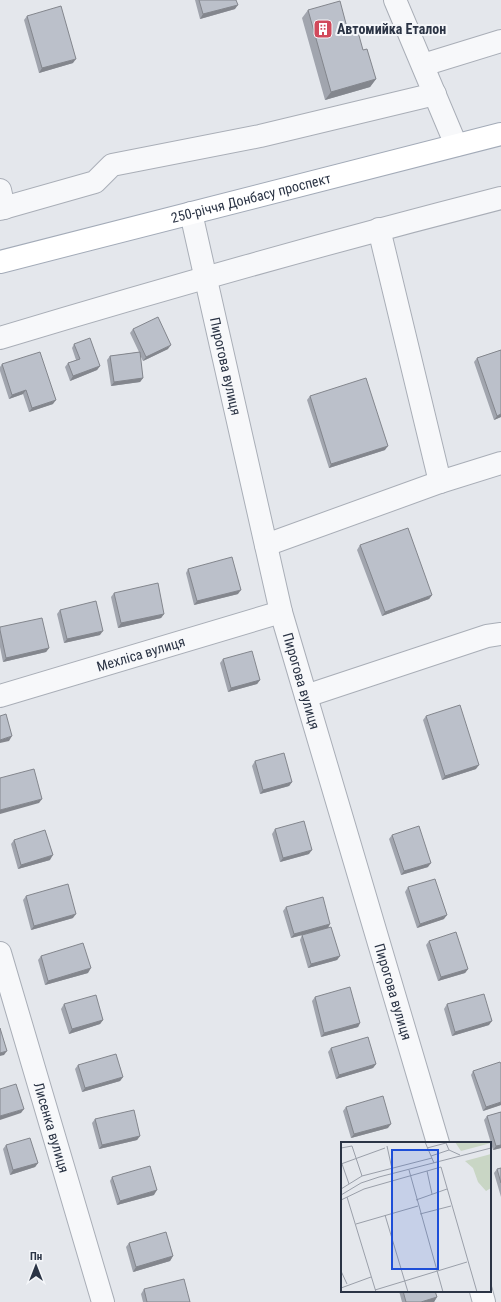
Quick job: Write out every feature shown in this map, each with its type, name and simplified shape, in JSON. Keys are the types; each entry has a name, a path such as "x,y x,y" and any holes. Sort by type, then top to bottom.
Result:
{"main road":[{"name":"250-річчя Донбасу проспект","path":"0,262 501,134"}],"street":[{"path":"395,0 456,145"},
{"path":"423,65 501,41"},
{"path":"1,202 95,182 112,164 260,136 435,94"},
{"path":"0,338 148,294 379,229 501,198"},
{"name":"Пирогова вулиця","path":"191,213 281,612 438,1142"},
{"path":"379,229 440,482"},
{"path":"266,545 440,482 501,463"},
{"name":"Мехліса вулиця","path":"0,696 281,612"},
{"path":"306,696 487,636 501,634"},
{"name":"Лисенка вулиця","path":"0,953 103,1302"},
{"path":"481,1292 484,1302"}],"building":[{"path":"199,0 236,0 238,5 203,14"},
{"path":"340,1 349,35 358,32 363,50 367,49 376,79 331,92 308,10"},
{"path":"61,6 76,59 42,68 27,16"},
{"path":"158,317 171,345 146,357 133,329"},
{"path":"90,338 100,366 73,376 68,363 80,359 74,344"},
{"path":"501,350 501,414 497,416 477,358"},
{"path":"40,352 56,400 32,408 26,390 12,395 2,364"},
{"path":"140,352 143,378 114,382 110,356"},
{"path":"366,378 388,446 331,464 310,396"},
{"path":"408,528 432,595 385,612 360,545"},
{"path":"232,557 241,590 197,601 188,569"},
{"path":"158,583 164,614 121,623 114,593"},
{"path":"96,601 103,631 67,639 60,610"},
{"path":"42,618 49,648 6,658 0,627"},
{"path":"252,651 260,680 231,688 223,659"},
{"path":"460,705 479,765 445,776 426,716"},
{"path":"6,714 12,736 0,740 0,716"},
{"path":"284,753 292,782 263,790 255,761"},
{"path":"34,769 42,799 0,810 0,778"},
{"path":"304,821 312,850 283,858 275,829"},
{"path":"419,826 431,863 404,871 392,835"},
{"path":"45,830 53,855 21,865 14,840"},
{"path":"435,879 447,915 420,924 408,887"},
{"path":"68,884 76,914 34,926 26,896"},
{"path":"323,897 330,924 294,934 286,907"},
{"path":"331,927 340,956 311,964 302,935"},
{"path":"456,932 468,969 441,977 429,941"},
{"path":"83,943 91,968 48,981 41,956"},
{"path":"350,987 360,1023 324,1033 315,997"},
{"path":"484,994 492,1021 455,1032 447,1004"},
{"path":"96,995 103,1020 72,1029 64,1004"},
{"path":"0,1028 7,1051 0,1053"},
{"path":"368,1037 376,1064 339,1075 331,1048"},
{"path":"116,1054 123,1077 85,1088 78,1065"},
{"path":"500,1062 501,1102 486,1107 473,1071"},
{"path":"16,1084 24,1109 0,1116 0,1089"},
{"path":"383,1096 391,1124 354,1134 346,1107"},
{"path":"134,1110 140,1136 102,1145 95,1119"},
{"path":"501,1112 501,1145 496,1146 487,1116"},
{"path":"30,1138 38,1163 13,1170 6,1145"},
{"path":"150,1166 157,1190 120,1201 112,1177"},
{"path":"501,1168 501,1183 497,1169"},
{"path":"166,1232 173,1256 136,1267 129,1243"},
{"path":"184,1279 190,1302 147,1302 144,1289"},
{"path":"403,1292 435,1292 437,1297 421,1302 406,1302"}],"place":[{"name":"Автомийка Еталон","path":"323,29"}]}
